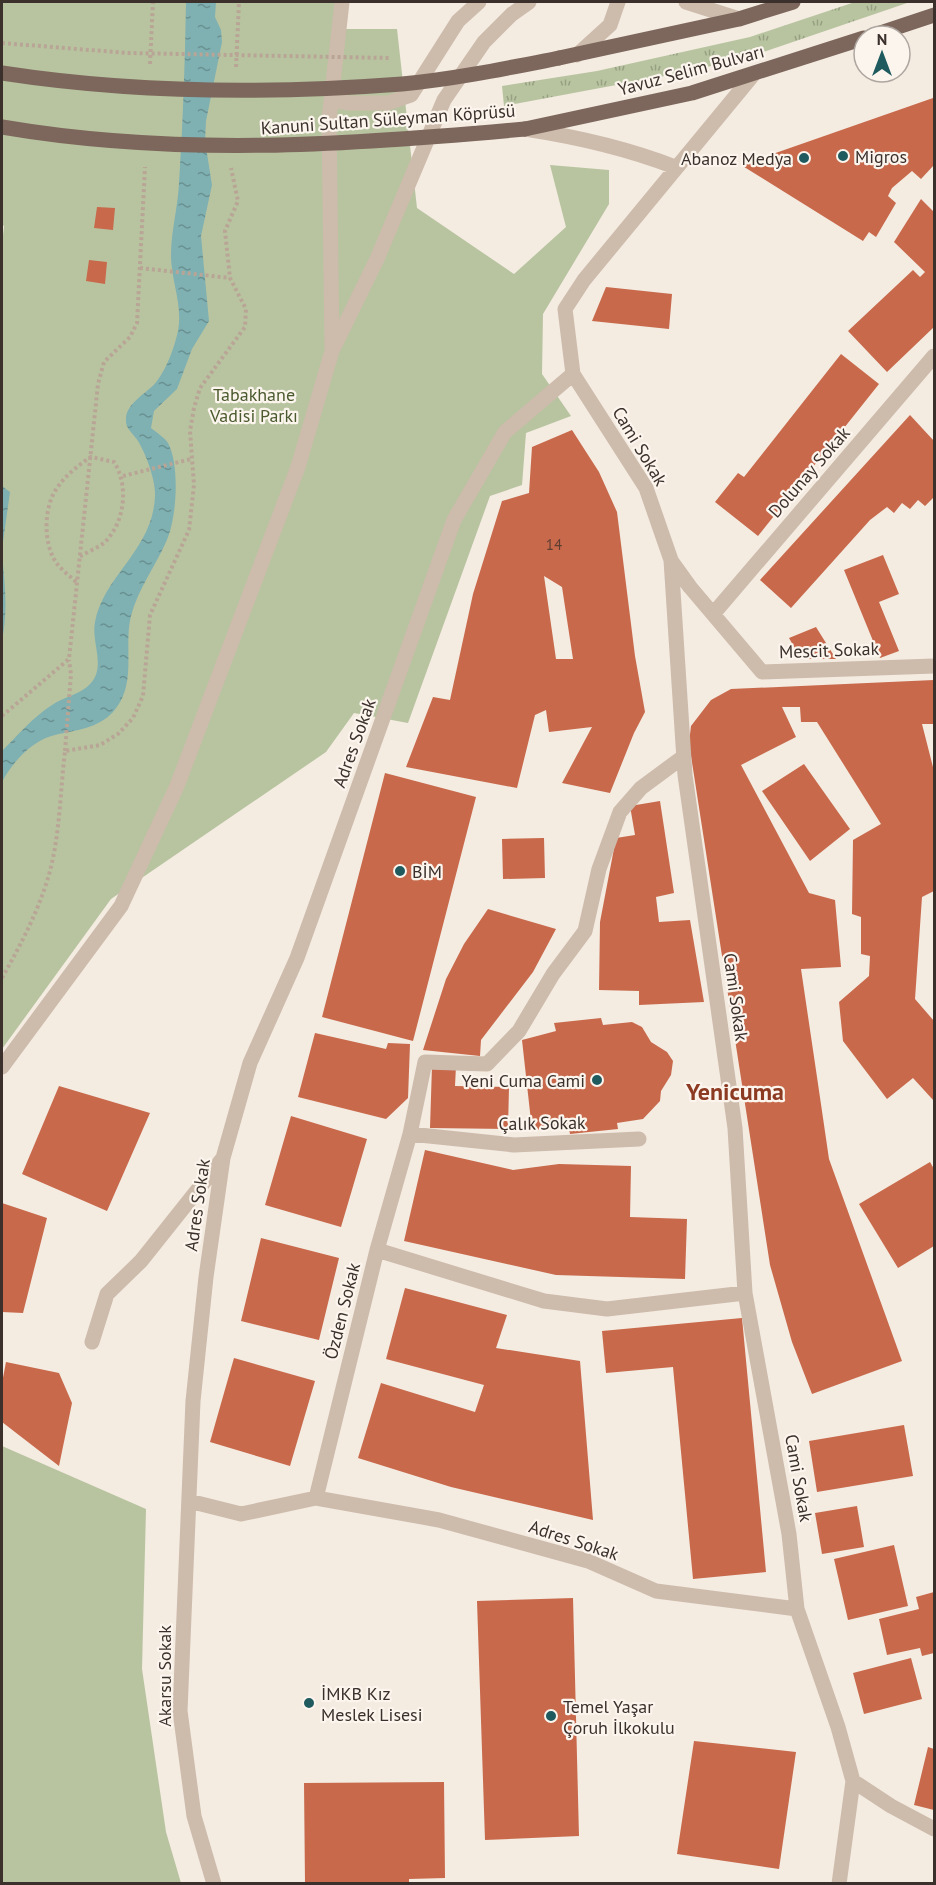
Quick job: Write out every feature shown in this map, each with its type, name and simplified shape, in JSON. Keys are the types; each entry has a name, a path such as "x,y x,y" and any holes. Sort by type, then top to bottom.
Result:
{"main road":[{"name":"Yavuz Selim Bulvarı","path":"560,58 739,18 793,2"},
{"path":"907,24 934,15"},
{"name":"Yavuz Selim Bulvarı","path":"525,129 624,109 753,75 852,42"},
{"name":"Kanuni Sultan Süleyman Köprüsü","path":"2,73 140,87 252,90 403,84 560,58"},
{"name":"Kanuni Sultan Süleyman Köprüsü","path":"2,127 149,144 254,148 377,143 525,129"}],"street":[{"path":"332,351 328,118 332,100 337,29 342,2"},
{"path":"332,100 349,103 388,103 411,95 458,21 479,2"},
{"path":"2,1066 121,906 177,786 298,467 332,351 377,259 444,100 484,42 512,14 529,2"},
{"path":"577,55 610,26 618,2"},
{"path":"686,2 739,18"},
{"name":"Cami Sokak","path":"753,75 584,280 565,309 573,374 646,488 671,560 683,757 735,1128 745,1293 789,1534 797,1609 838,1727 853,1781 839,1884"},
{"path":"525,129 593,140 630,150 675,167"},
{"name":"Dolunay Sokak","path":"714,613 934,356"},
{"name":"Adres Sokak","path":"573,374 505,432 454,520 297,958 249,1063 223,1158 206,1277 193,1401 189,1501 241,1514 316,1498 439,1520 588,1561 656,1591 797,1609"},
{"name":"Mescit Sokak","path":"671,560 690,587 762,672 934,666"},
{"name":"Özden Sokak","path":"316,1498 377,1250 410,1134 425,1062 487,1064 519,1032 553,975 585,932 599,869 620,812 641,788 683,757"},
{"name":"Çalık Sokak","path":"410,1134 514,1145 639,1139"},
{"path":"92,1342 107,1294 141,1260 223,1158"},
{"path":"377,1250 544,1301 607,1309 745,1293"},
{"name":"Akarsu Sokak","path":"189,1501 180,1711 194,1816 214,1884"},
{"path":"853,1781 891,1806 934,1829"}],"path":[{"path":"150,71 153,2"},
{"path":"234,76 239,2"},
{"path":"2,43 128,53 398,58"},
{"path":"65,751 100,745 118,734 133,718 143,696 150,615 189,530 194,485 190,431 200,388 245,327 246,309 230,278 225,231 238,201 229,156"},
{"path":"2,978 28,931 48,878 54,851 65,751 71,674 69,659 76,582 98,384 104,362 130,337 137,323 145,164"},
{"path":"140,268 230,278"},
{"path":"76,582 57,564 48,545 47,523 54,494 74,469 91,457 114,462 123,476 124,498 117,523 105,542 79,557"},
{"path":"123,476 134,471 191,459"},
{"path":"2,716 69,659"}],"green space":[{"name":"Tabakhane Vadisi Parkı","path":"2,2 337,2 332,29 397,29 417,208 514,274 566,227 550,165 609,170 609,204 543,314 542,374 571,416 526,433 522,485 490,496 408,723 354,713 326,752 111,899 2,1049 2,245 4,226 2,225"},
{"path":"855,2 910,2 755,55 691,71 504,106 502,86 597,71 750,37"},
{"path":"2,1446 146,1509 142,1669 166,1832 181,1883 2,1883"}],"water":[{"path":"186,2 216,2 215,17 221,30 222,42 206,121 205,141 212,185 201,236 209,321 192,349 177,389 154,411 151,428 168,443 172,453 176,478 173,520 166,542 142,587 131,616 128,678 121,701 107,718 100,722 38,742 17,760 2,782 2,751 38,715 56,702 83,690 95,676 98,662 94,630 100,605 138,547 152,515 155,490 152,475 141,446 128,428 126,418 130,407 161,375 170,357 178,331 179,312 171,255 180,160"},
{"path":"2,486 10,492 2,549"},
{"path":"2,555 5,608 2,640"}],"building":[{"path":"933,98 934,165 921,179 912,171 892,188 888,196 896,203 876,237 869,232 863,241 741,165"},
{"path":"921,199 934,212 934,327 887,372 848,331 913,270 920,277 925,272 894,242"},
{"path":"97,207 115,208 113,230 94,228"},
{"path":"89,260 107,262 105,284 86,281"},
{"path":"606,287 672,294 669,329 592,321"},
{"path":"841,354 879,384 758,536 715,502 738,473 744,477"},
{"path":"910,415 934,441 934,497 925,506 918,500 910,509 902,503 894,513 887,507 870,520 791,608 760,580"},
{"path":"572,430 599,472 617,512 635,656 645,712 610,793 562,783 592,727 549,732 546,710 535,715 517,788 406,767 433,697 450,700 473,594 502,501 529,493 532,447","holes":["544,576 562,587 573,659 556,659"]},
{"path":"883,555 899,594 879,602 899,651 880,658 844,570"},
{"path":"816,627 836,659 801,659 789,638"},
{"path":"934,680 934,724 922,724 934,771 934,891 922,897 915,999 934,1021 934,1101 913,1078 887,1099 843,1041 839,1002 869,976 870,956 861,954 861,917 852,914 853,840 881,824 817,722 801,722 800,707 782,707 796,737 741,765 809,893 835,900 841,967 801,969 829,1159 902,1361 812,1394 792,1342 770,1265 689,743 691,726 711,700 731,689"},
{"path":"804,764 850,829 810,861 762,791"},
{"path":"385,773 476,797 413,1041 322,1017"},
{"path":"660,801 674,893 656,897 659,922 690,920 704,1002 639,1005 639,991 599,990 600,922 616,838 635,835 630,806"},
{"path":"544,838 545,878 503,879 502,839"},
{"path":"488,909 556,929 533,972 481,1040 480,1056 423,1050 446,979 464,944"},
{"name":"Yeni Cuma Cami","path":"601,1018 603,1025 632,1022 642,1027 651,1042 667,1052 673,1061 671,1075 661,1091 660,1101 643,1119 617,1123 618,1129 570,1134 569,1128 532,1130 522,1040 556,1031 554,1023"},
{"path":"315,1033 386,1049 388,1043 410,1044 408,1098 386,1119 298,1097"},
{"path":"432,1066 456,1066 455,1086 509,1087 508,1129 430,1128"},
{"path":"59,1086 150,1113 107,1211 22,1174"},
{"path":"291,1116 367,1139 341,1227 265,1205"},
{"path":"425,1150 513,1170 559,1164 631,1166 630,1217 687,1219 685,1279 556,1275 404,1241"},
{"path":"930,1162 934,1169 934,1246 898,1268 859,1204"},
{"path":"2,1203 47,1218 23,1313 2,1312"},
{"path":"261,1238 339,1258 319,1340 241,1321"},
{"path":"405,1288 507,1315 496,1348 580,1361 593,1520 451,1487 358,1458 381,1383 475,1412 484,1385 386,1359"},
{"path":"742,1318 766,1572 693,1579 673,1367 606,1373 602,1331"},
{"path":"234,1358 315,1381 290,1466 210,1442"},
{"path":"6,1362 59,1373 72,1403 59,1466 2,1422 2,1383"},
{"path":"904,1425 913,1476 817,1492 809,1441"},
{"path":"857,1506 864,1547 822,1554 815,1513"},
{"path":"894,1545 908,1606 848,1620 834,1559"},
{"path":"934,1592 934,1653 922,1656 920,1648 887,1655 879,1619 919,1609 916,1597"},
{"path":"573,1598 579,1836 485,1840 477,1601"},
{"path":"911,1658 922,1699 864,1714 853,1673"},
{"path":"694,1741 796,1752 779,1869 677,1854"},
{"path":"928,1747 934,1749 934,1810 914,1805"},
{"path":"444,1782 445,1878 409,1879 409,1884 305,1884 304,1783"}],"place":[{"name":"Migros","path":"843,156"},
{"name":"Abanoz Medya","path":"804,158"},
{"name":"BİM","path":"400,871"},
{"name":"Yeni Cuma Cami","path":"597,1080"},
{"name":"İMKB Kız Meslek Lisesi","path":"309,1703"},
{"name":"Temel Yaşar Çoruh İlkokulu","path":"551,1716"}],"district":[{"name":"Yenicuma","path":"735,1091"}]}
